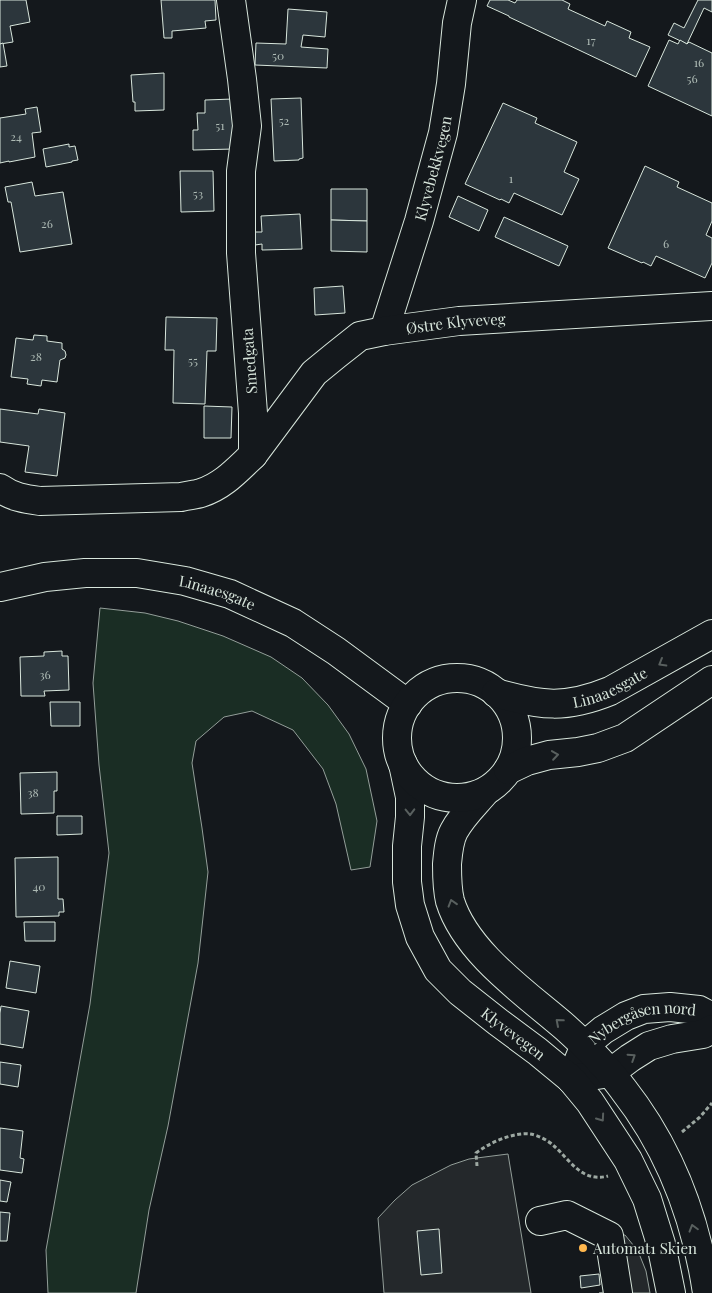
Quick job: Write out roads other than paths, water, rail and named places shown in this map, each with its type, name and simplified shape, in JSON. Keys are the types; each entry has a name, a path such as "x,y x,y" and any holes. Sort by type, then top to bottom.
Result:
{"main road":[{"name":"Smedgata","path":"231,0 247,126 241,171 241,253 253,413 252,454"},
{"name":"Klyvebekkvegen","path":"384,331 419,221 443,134 451,84 457,23 462,0"},
{"name":"Østre Klyveveg","path":"252,454 314,373 360,336 459,321 712,306"},
{"path":"0,488 6,493 20,498 40,501 181,497 202,493 219,485 234,474 252,454"},
{"name":"Linaaesgate","path":"0,587 44,577 85,573 138,573 185,582 230,594 293,623 336,651 408,704"},
{"name":"Linaaesgate","path":"496,693 537,703 573,703 592,699 610,691 712,634"},
{"name":"Linaaesgate","path":"450,679 466,679 482,684 496,693 508,706 515,721 518,738 515,755 508,770 498,782 485,792 467,798 447,798 429,792 413,780 403,764 398,749 397,733 401,718 408,704 419,692 433,683 450,679"},
{"name":"Linaaesgate","path":"508,770 542,757 598,748 625,738 712,680"},
{"name":"Klyvevegen","path":"403,764 410,797 407,882 410,905 420,937 438,970 460,992 571,1079 590,1102 628,1160 643,1191 661,1244 671,1293"},
{"path":"485,792 454,831 448,852 447,875 450,900 458,920 472,942 492,965 585,1045 623,1088 644,1117 660,1144 680,1186 694,1230 707,1293"},
{"name":"Nybergåsen nord","path":"571,1079 585,1045 603,1030 626,1016 644,1009 670,1007 699,1010 712,1016"},
{"name":"Nybergåsen nord","path":"571,1079 610,1073 650,1046 703,1034 712,1029"},
{"path":"540,1221 567,1215 609,1236 618,1293"}],"place":[{"name":"Automat1 Skien","path":"583,1248"}]}
